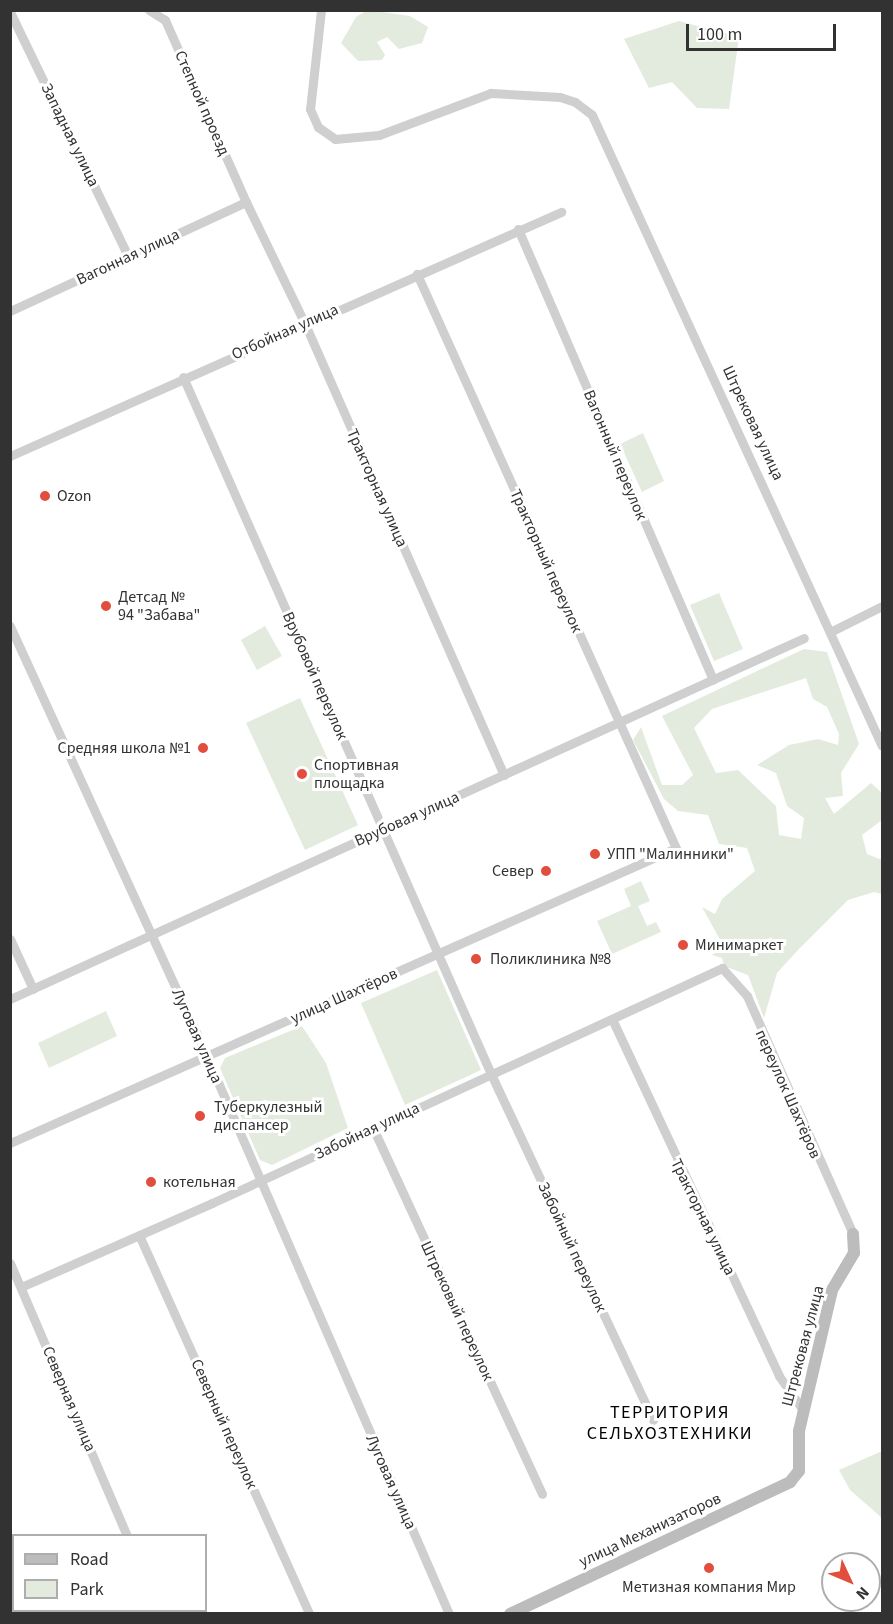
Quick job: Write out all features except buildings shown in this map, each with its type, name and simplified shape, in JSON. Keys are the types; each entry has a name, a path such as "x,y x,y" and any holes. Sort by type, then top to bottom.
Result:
{"street":[{"name":"Степной проезд","path":"149,10 165,20 246,202"},
{"name":"Штрековая улица","path":"321,10 310,109 318,127 335,139 379,135 491,93 560,97 575,102 592,115 832,631 882,746"},
{"name":"Западная улица","path":"10,12 129,258"},
{"name":"Вагонная улица","path":"10,311 246,202"},
{"name":"Тракторная улица","path":"246,202 305,324 504,775"},
{"name":"Отбойная улица","path":"10,456 183,377 561,212"},
{"name":"Вагонный переулок","path":"518,229 713,680"},
{"name":"Тракторный переулок","path":"417,274 676,848"},
{"name":"Врубовой переулок","path":"183,377 491,1074"},
{"path":"832,631 882,606"},
{"name":"Луговая улица","path":"10,626 207,1057 449,1614"},
{"name":"Врубовая улица","path":"10,999 804,638"},
{"name":"улица Шахтёров","path":"10,1143 676,848"},
{"path":"10,939 33,989"},
{"name":"переулок Шахтёров","path":"712,970 722,968 747,996 853,1234"},
{"name":"Забойная улица","path":"21,1287 259,1181 612,1019 712,970"},
{"name":"Тракторная улица","path":"612,1019 778,1376 803,1410"},
{"name":"Забойный переулок","path":"491,1074 653,1420"},
{"name":"Штрековый переулок","path":"373,1128 542,1494"},
{"name":"Штрековая улица","path":"799,1471 803,1410 832,1290 854,1253 853,1234"},
{"name":"Северный переулок","path":"139,1235 309,1614"},
{"name":"Северная улица","path":"10,1263 126,1534"},
{"name":"улица Механизаторов","path":"510,1614 790,1482 799,1471"}],"green space":[{"path":"368,10 410,16 428,27 422,43 399,49 387,37 377,42 385,55 382,60 358,61 341,43 356,17"},
{"path":"679,21 739,37 729,109 697,108 672,82 649,88 624,39"},
{"path":"643,433 664,481 642,492 620,444"},
{"path":"719,593 743,649 714,661 690,605"},
{"path":"265,626 282,656 257,670 241,640"},
{"path":"804,649 827,652 859,744 841,773 843,796 825,798 834,814 871,783 882,793 882,820 862,835 867,854 882,860 882,894 874,892 848,900 798,950 777,973 764,1018 748,975 724,966 722,958 712,955 724,947 702,907 715,914 722,899 755,871 747,848 719,844 708,815 678,811 664,799 633,740 641,727 662,785 682,785 693,775 662,716","holes":["806,678 813,699 827,707 839,734 838,745 818,739 789,745 757,765 776,773 787,806 804,818 801,839 779,835 776,806 738,770 716,773 694,728 712,709"]},
{"name":"Спортивная площадка","path":"300,698 358,825 305,850 246,723"},
{"path":"641,881 650,901 638,906 647,926 656,922 661,932 612,954 597,921 631,906 624,889"},
{"path":"437,970 481,1070 405,1105 361,1003"},
{"path":"106,1011 117,1036 49,1068 38,1043"},
{"path":"302,1026 326,1063 348,1128 272,1165 260,1160 220,1068 225,1058"},
{"path":"882,1451 882,1518 850,1490 839,1470"}],"place":[{"name":"Ozon","path":"45,496"},
{"name":"Детсад № 94 \"Забава\"","path":"106,606"},
{"name":"Средняя школа №1","path":"203,748"},
{"name":"Спортивная площадка","path":"302,774"},
{"name":"УПП \"Малинники\"","path":"595,854"},
{"name":"Север","path":"546,871"},
{"name":"Минимаркет","path":"683,945"},
{"name":"Поликлиника №8","path":"476,959"},
{"name":"Туберкулезный диспансер","path":"200,1116"},
{"name":"котельная","path":"151,1182"},
{"name":"Метизная компания Мир","path":"709,1568"}],"district":[{"name":"ТЕРРИТОРИЯ СЕЛЬХОЗТЕХНИКИ","path":"670,1424"}]}
